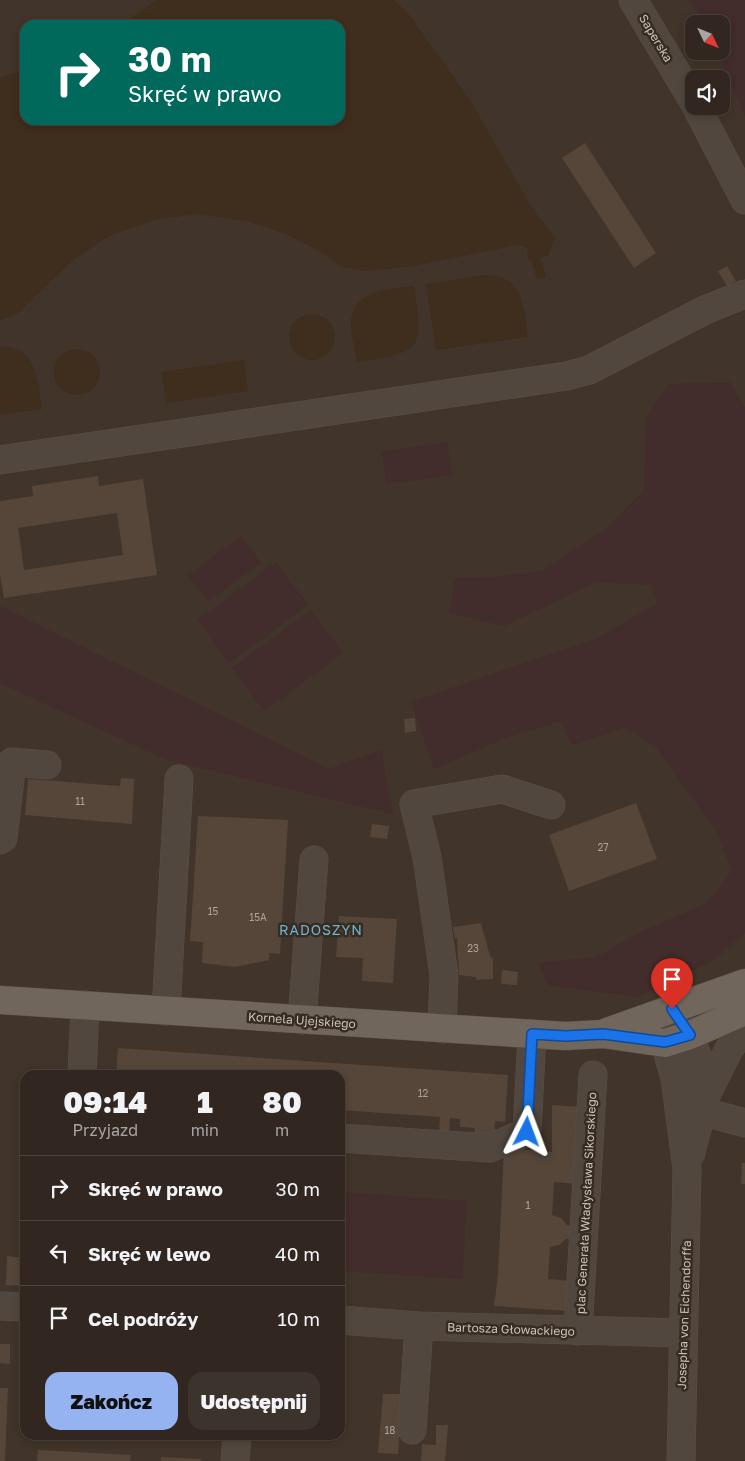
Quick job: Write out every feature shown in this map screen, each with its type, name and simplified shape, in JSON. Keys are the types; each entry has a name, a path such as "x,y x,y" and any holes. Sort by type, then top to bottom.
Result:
{"main road":[{"name":"Kornela Ujejskiego","path":"603,1034 745,983"},
{"name":"Kornela Ujejskiego","path":"0,1000 442,1029 566,1036 603,1034 677,1039"},
{"path":"677,1039 745,1011"}],"street":[{"name":"Saperska","path":"633,0 685,87"},
{"path":"701,115 745,200"},
{"path":"0,460 567,376 589,370 705,310 745,294"},
{"path":"0,840 3,838 12,762 47,765"},
{"path":"166,1011 179,779"},
{"path":"442,1029 444,975 427,857 414,804 502,788 551,805"},
{"path":"302,1020 314,860"},
{"path":"82,1070 86,1005"},
{"name":"Josepha von Eichendorffa","path":"672,1009 677,1039 675,1078 687,1169 681,1461"},
{"path":"745,1028 728,1049 702,1105 745,1122"},
{"path":"345,1138 490,1148 527,1132 532,1034"},
{"name":"Josepha von Eichendorffa","path":"677,1039 701,1066 702,1105 687,1169"},
{"name":"plac Generała Władysława Sikorskiego","path":"578,1331 594,1075"},
{"path":"0,1306 20,1307"},
{"name":"Bartosza Głowackiego","path":"345,1320 419,1326 683,1333"},
{"path":"412,1430 419,1326"},
{"path":"235,1461 237,1440"}],"shaded area":[{"path":"157,0 394,0 407,12 470,100 534,211 555,238 548,256 540,257 546,277 537,279 531,259 528,260 527,248 517,245 414,266 365,271 343,267 317,250 286,234 247,221 196,214 155,220 111,235 74,259 18,313 0,321 0,78 20,71 20,125 345,125 345,20 128,20"},
{"path":"688,0 745,0 745,116 730,82 730,70 724,70 720,60 730,60 730,15 699,14"},
{"path":"486,275 499,277 515,287 523,304 528,337 436,350 426,284"},
{"path":"414,286 418,324 414,345 406,351 395,355 357,362 351,324 357,304 373,293"},
{"path":"312,314 325,318 331,324 335,337 331,350 325,356 312,360 299,356 293,350 289,337 293,324 299,318"},
{"path":"0,347 12,347 22,351 28,358 37,377 42,409 0,415"},
{"path":"77,349 90,353 96,359 100,372 96,385 90,391 77,395 64,391 58,385 54,372 58,359 64,353"},
{"path":"244,360 248,391 166,403 162,372"},
{"path":"730,382 745,408 745,932 714,960 638,997 547,985 539,963 596,957 641,932 707,903 732,871 717,832 655,746 626,727 571,745 561,721 508,737 434,769 411,702 598,638 658,603 651,585 596,582 504,626 450,613 455,578 493,577 543,571 608,527 644,490 646,417 669,384"},
{"path":"447,442 452,475 387,484 382,452"},
{"path":"241,536 261,563 208,601 188,575"},
{"path":"276,562 308,605 229,663 198,620"},
{"path":"0,606 329,769 381,750 393,814 167,760 0,683"},
{"path":"311,610 343,653 264,711 232,668"},
{"path":"345,1192 467,1201 462,1279 345,1271"}],"building":[{"path":"585,143 656,253 634,268 562,158"},
{"path":"727,266 736,281 727,286 718,271"},
{"path":"98,476 99,486 143,479 157,575 4,598 0,574 0,501 33,496 32,486","holes":["117,513 123,555 24,570 18,528"]},
{"path":"415,718 416,731 405,733 404,719"},
{"path":"121,778 134,779 132,824 25,815 28,779 120,786"},
{"path":"636,803 657,859 569,891 549,835"},
{"path":"198,816 288,820 280,954 269,953 269,960 235,967 202,963 203,942 190,941"},
{"path":"372,824 389,826 387,839 370,837"},
{"path":"339,916 397,919 393,983 362,981 363,958 336,957"},
{"path":"481,923 490,956 493,959 493,979 476,980 476,977 459,975 457,938 455,938 453,927"},
{"path":"502,970 518,972 517,985 501,984"},
{"path":"118,1048 508,1075 505,1122 495,1121 494,1139 474,1137 475,1128 460,1127 460,1119 450,1118 449,1134 439,1134 440,1117 345,1110 345,1070 116,1070"},
{"path":"552,1105 583,1107 578,1184 554,1182 552,1215 561,1218 567,1225 572,1226 572,1239 566,1239 559,1245 550,1247 548,1279 571,1281 569,1311 494,1306 498,1276 504,1148 552,1152"},
{"path":"742,1163 745,1163 745,1184 741,1184"},
{"path":"7,1256 20,1257 20,1286 6,1285"},
{"path":"0,1344 10,1344 10,1364 0,1363"},
{"path":"0,1388 8,1388 5,1461 0,1461"},
{"path":"383,1394 402,1394 398,1454 378,1453"},
{"path":"436,1425 448,1425 445,1461 421,1461 422,1444 436,1445"},
{"path":"38,1450 131,1455 130,1461 37,1461"},
{"path":"161,1457 201,1459 201,1461 161,1461"}],"district":[{"name":"RADOSZYN","path":"321,929"}],"route":[{"path":"527,1132 532,1034 566,1036 603,1034 665,1042 690,1035 672,1009"}]}
